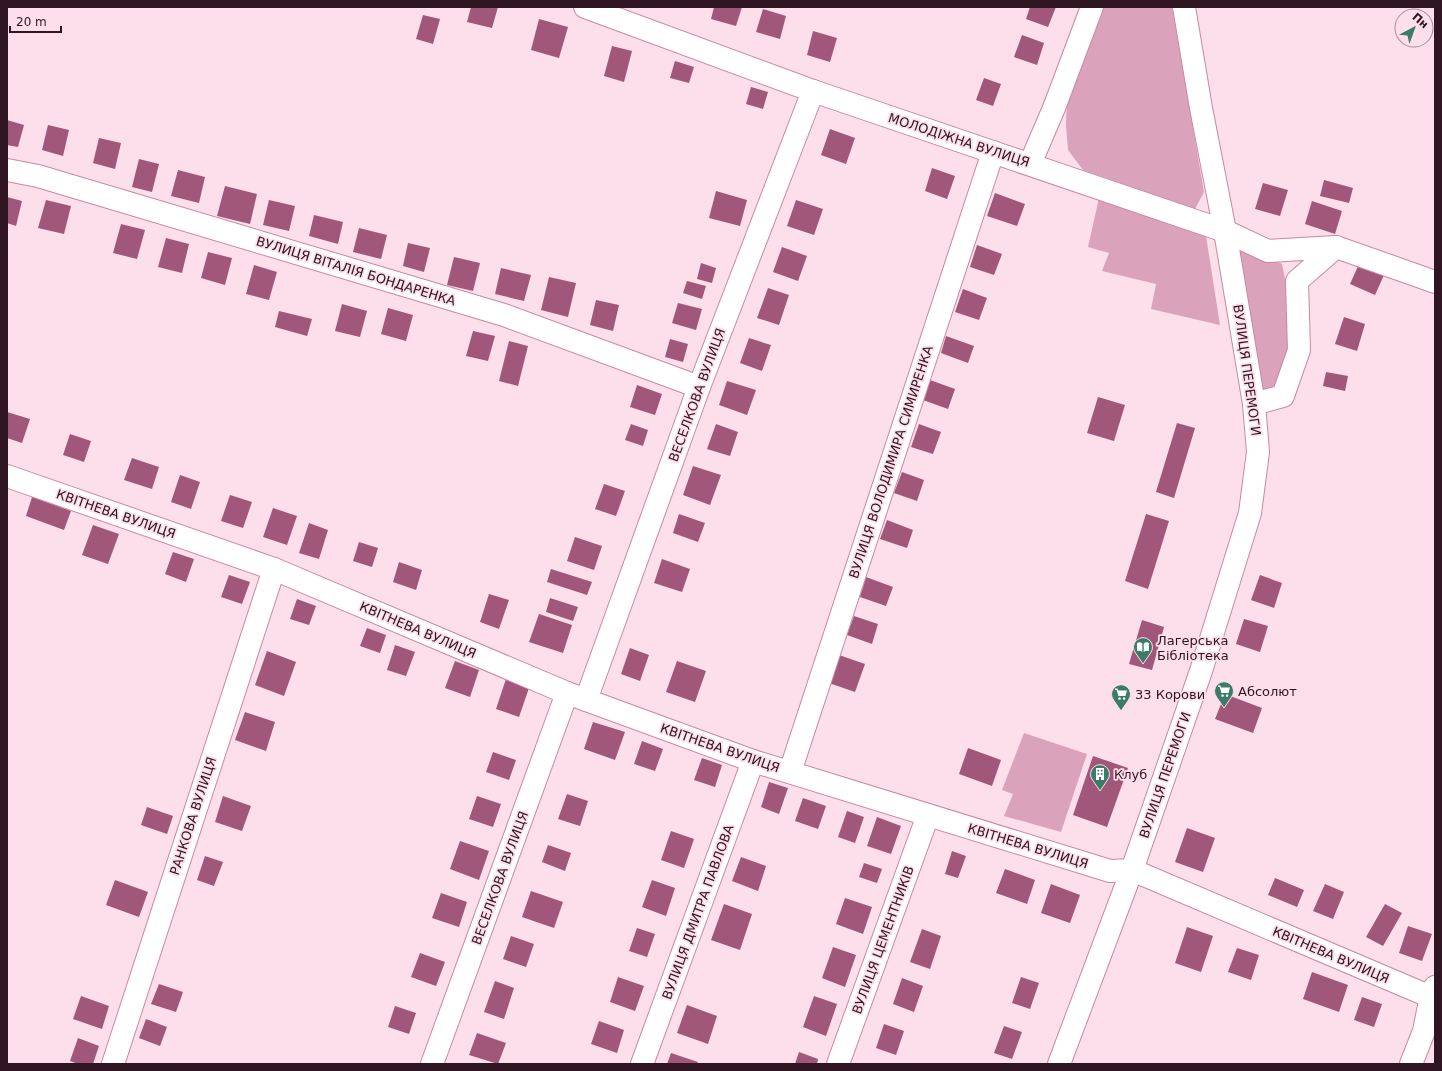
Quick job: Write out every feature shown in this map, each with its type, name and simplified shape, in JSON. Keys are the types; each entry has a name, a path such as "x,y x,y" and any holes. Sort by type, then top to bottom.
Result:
{"street":[{"name":"МОЛОДІЖНА ВУЛИЦЯ","path":"585,7 813,91 1225,231 1268,251 1336,247 1435,282"},
{"path":"1030,164 1054,108 1092,7"},
{"name":"ВУЛИЦЯ ПЕРЕМОГИ","path":"1059,1064 1132,870 1201,671 1250,513 1258,452 1254,404 1225,231 1201,108 1184,7"},
{"name":"ВЕСЕЛКОВА ВУЛИЦЯ","path":"432,1064 699,387 813,91"},
{"name":"ВУЛИЦЯ ВОЛОДИМИРА СИМИРЕНКА","path":"790,772 993,152"},
{"name":"ВУЛИЦЯ ВІТАЛІЯ БОНДАРЕНКА","path":"7,170 38,176 504,315 699,387"},
{"path":"1254,404 1284,396 1299,350 1297,281 1336,247"},
{"name":"КВІТНЕВА ВУЛИЦЯ","path":"7,476 274,569 576,696 753,761 1110,871 1132,870 1434,995"},
{"name":"РАНКОВА ВУЛИЦЯ","path":"113,1064 274,569"},
{"name":"ВУЛИЦЯ ДМИТРА ПАВЛОВА","path":"642,1064 753,761"},
{"name":"ВУЛИЦЯ ЦЕМЕНТНИКІВ","path":"838,1064 928,816"},
{"path":"1411,1064 1424,1031 1434,995"}],"shaded area":[{"path":"1098,7 1172,7 1204,192 1195,209 1083,170 1068,150 1066,125 1067,93"},
{"path":"1099,198 1206,236 1220,325 1151,309 1156,284 1102,271 1109,253 1088,247"},
{"path":"1252,249 1282,264 1292,314 1293,346 1275,390 1263,396 1237,250"},
{"path":"1024,733 1087,754 1061,832 1004,816 1013,794 1002,790"}],"building":[{"path":"471,7 498,7 492,28 467,22"},
{"path":"714,7 742,7 736,26 711,19"},
{"path":"1030,7 1056,7 1048,27 1026,19"},
{"path":"763,9 786,16 780,39 756,32"},
{"path":"423,15 440,19 433,44 416,39"},
{"path":"539,19 568,27 559,58 531,50"},
{"path":"813,31 837,38 830,62 807,55"},
{"path":"1022,35 1044,43 1037,65 1014,57"},
{"path":"612,46 632,51 624,82 604,76"},
{"path":"675,61 694,67 689,83 670,78"},
{"path":"984,78 1001,84 993,106 976,100"},
{"path":"751,87 768,92 763,109 746,104"},
{"path":"7,120 24,125 18,147 7,145"},
{"path":"48,125 69,130 63,156 42,150"},
{"path":"830,129 855,138 846,164 821,155"},
{"path":"99,138 121,143 115,169 93,163"},
{"path":"139,159 159,164 152,192 132,187"},
{"path":"932,168 955,176 947,199 925,191"},
{"path":"178,170 205,177 199,203 171,196"},
{"path":"1324,180 1353,188 1349,203 1320,196"},
{"path":"1263,183 1288,190 1280,216 1255,209"},
{"path":"225,186 257,194 250,224 217,216"},
{"path":"716,191 747,200 740,226 709,218"},
{"path":"995,193 1025,204 1017,226 987,216"},
{"path":"7,197 22,201 16,226 7,223"},
{"path":"46,200 71,206 64,234 38,228"},
{"path":"269,200 295,206 289,231 263,225"},
{"path":"796,200 823,209 814,235 787,226"},
{"path":"1312,201 1342,211 1335,234 1305,224"},
{"path":"314,215 343,222 338,244 309,236"},
{"path":"121,224 145,230 137,259 113,253"},
{"path":"359,228 387,235 381,259 353,252"},
{"path":"166,238 189,244 182,273 158,267"},
{"path":"408,243 430,248 424,272 403,266"},
{"path":"977,245 1002,254 994,275 970,267"},
{"path":"782,247 807,256 798,281 773,272"},
{"path":"208,252 232,258 225,285 201,278"},
{"path":"454,257 480,263 473,291 447,285"},
{"path":"701,263 716,268 712,283 697,279"},
{"path":"1359,264 1384,275 1375,295 1350,284"},
{"path":"254,265 277,272 269,300 246,294"},
{"path":"501,268 531,275 524,301 495,294"},
{"path":"549,277 576,283 568,317 541,310"},
{"path":"687,281 706,286 702,299 683,293"},
{"path":"768,288 789,295 779,325 757,318"},
{"path":"963,289 987,298 979,320 955,312"},
{"path":"596,300 619,305 613,331 590,325"},
{"path":"678,303 702,309 696,330 672,323"},
{"path":"342,304 367,311 360,337 335,331"},
{"path":"388,308 413,315 406,341 381,334"},
{"path":"279,311 312,319 307,336 275,327"},
{"path":"1344,317 1365,324 1357,351 1335,344"},
{"path":"473,331 495,336 488,361 466,356"},
{"path":"946,336 974,346 968,363 941,353"},
{"path":"749,338 771,345 762,371 740,363"},
{"path":"670,339 688,344 683,362 665,357"},
{"path":"509,341 528,346 518,386 499,381"},
{"path":"1326,372 1348,376 1345,391 1323,386"},
{"path":"930,380 955,389 948,409 923,400"},
{"path":"727,381 756,390 747,415 719,405"},
{"path":"637,385 662,394 655,415 630,407"},
{"path":"1098,397 1125,405 1114,441 1087,433"},
{"path":"7,412 30,419 22,443 7,438"},
{"path":"1177,423 1195,428 1174,498 1156,492"},
{"path":"631,424 648,430 643,446 625,440"},
{"path":"716,424 738,432 730,456 707,449"},
{"path":"919,424 941,432 933,454 911,447"},
{"path":"70,434 91,441 84,462 63,455"},
{"path":"132,458 159,467 152,489 124,480"},
{"path":"693,466 721,475 710,505 683,495"},
{"path":"902,472 924,480 917,501 894,493"},
{"path":"180,475 200,482 191,509 171,502"},
{"path":"604,484 625,491 616,516 595,509"},
{"path":"230,495 252,502 243,528 221,521"},
{"path":"32,497 71,511 64,530 26,516"},
{"path":"273,508 297,516 287,545 263,537"},
{"path":"679,514 705,523 698,542 673,533"},
{"path":"1146,514 1169,521 1148,589 1125,581"},
{"path":"887,520 913,530 907,548 880,539"},
{"path":"309,523 328,530 319,559 299,553"},
{"path":"93,525 119,534 108,564 82,555"},
{"path":"575,537 602,546 594,570 567,561"},
{"path":"359,542 378,548 372,567 353,561"},
{"path":"173,552 194,559 186,582 165,574"},
{"path":"662,559 690,569 682,592 654,583"},
{"path":"399,562 422,570 416,590 393,582"},
{"path":"551,569 592,582 587,595 547,582"},
{"path":"229,575 250,582 242,604 221,597"},
{"path":"1260,575 1282,583 1274,608 1251,600"},
{"path":"866,577 893,587 886,606 860,597"},
{"path":"489,594 509,600 499,629 480,622"},
{"path":"550,598 578,607 573,621 546,612"},
{"path":"297,599 316,606 309,625 290,619"},
{"path":"539,614 572,625 563,653 529,642"},
{"path":"854,616 878,624 872,644 847,635"},
{"path":"1244,619 1268,626 1260,652 1236,644"},
{"path":"1142,620 1164,627 1152,670 1129,664"},
{"path":"367,628 386,635 380,653 360,646"},
{"path":"395,645 415,652 406,676 387,670"},
{"path":"630,648 649,655 640,681 621,674"},
{"path":"267,651 296,662 284,696 255,685"},
{"path":"839,655 865,664 855,692 829,683"},
{"path":"455,661 479,670 470,697 445,688"},
{"path":"677,661 706,671 695,702 666,692"},
{"path":"506,679 529,688 519,717 496,709"},
{"path":"1225,694 1262,708 1253,733 1215,719"},
{"path":"245,712 275,722 266,751 235,740"},
{"path":"593,722 625,732 615,760 584,749"},
{"path":"642,741 663,749 655,771 634,764"},
{"path":"968,748 1001,760 992,786 959,774"},
{"path":"493,752 516,760 509,780 486,772"},
{"name":"Клуб","path":"1093,756 1128,768 1107,827 1073,815"},
{"path":"702,758 722,765 715,787 694,780"},
{"path":"769,782 788,788 779,814 761,807"},
{"path":"567,794 588,801 580,826 558,819"},
{"path":"223,796 251,806 242,831 215,822"},
{"path":"477,796 501,804 493,827 469,819"},
{"path":"803,798 826,806 818,829 795,821"},
{"path":"147,807 173,816 167,834 141,825"},
{"path":"847,811 864,817 855,843 838,837"},
{"path":"877,817 901,826 891,854 867,846"},
{"path":"1187,828 1215,838 1203,872 1175,862"},
{"path":"671,831 694,839 684,868 661,860"},
{"path":"460,841 489,851 479,880 450,869"},
{"path":"548,845 571,853 565,871 542,862"},
{"path":"952,851 966,856 958,878 945,874"},
{"path":"205,856 223,862 214,886 197,880"},
{"path":"741,857 766,866 758,891 732,881"},
{"path":"864,863 882,869 877,883 859,877"},
{"path":"1005,869 1035,880 1027,904 996,893"},
{"path":"1275,878 1304,890 1297,907 1268,895"},
{"path":"115,880 148,892 139,917 106,905"},
{"path":"652,880 675,888 666,916 642,907"},
{"path":"1051,884 1080,895 1070,923 1041,913"},
{"path":"1325,884 1344,892 1333,919 1313,911"},
{"path":"531,891 563,902 554,928 522,917"},
{"path":"441,893 467,902 459,927 432,918"},
{"path":"845,898 872,907 863,934 836,924"},
{"path":"724,904 752,914 740,950 711,940"},
{"path":"1385,904 1402,913 1383,946 1366,937"},
{"path":"1408,926 1432,934 1422,961 1399,953"},
{"path":"1187,927 1213,936 1201,972 1175,963"},
{"path":"637,928 655,934 647,957 629,951"},
{"path":"922,929 941,936 930,969 910,962"},
{"path":"511,936 534,944 526,967 503,959"},
{"path":"833,947 856,955 845,987 822,978"},
{"path":"1237,948 1259,955 1251,980 1228,972"},
{"path":"420,953 445,962 436,986 411,977"},
{"path":"1312,972 1348,985 1339,1012 1303,999"},
{"path":"618,977 644,986 635,1011 610,1002"},
{"path":"1021,977 1039,983 1030,1009 1012,1003"},
{"path":"902,978 923,986 914,1012 893,1004"},
{"path":"495,981 514,988 504,1019 484,1012"},
{"path":"159,984 183,992 176,1012 151,1004"},
{"path":"81,996 109,1006 102,1029 73,1019"},
{"path":"814,996 837,1004 826,1036 803,1027"},
{"path":"1362,997 1382,1004 1374,1027 1354,1020"},
{"path":"687,1005 717,1016 708,1044 677,1033"},
{"path":"395,1006 416,1013 409,1034 388,1027"},
{"path":"146,1019 167,1027 160,1046 139,1038"},
{"path":"599,1021 624,1030 617,1053 591,1044"},
{"path":"884,1024 904,1031 896,1055 876,1048"},
{"path":"1004,1026 1022,1032 1012,1059 994,1053"},
{"path":"477,1033 506,1043 498,1064 469,1055"},
{"path":"78,1038 99,1046 93,1064 78,1064 70,1061"},
{"path":"799,1052 818,1059 817,1064 795,1064"},
{"path":"671,1053 698,1062 697,1064 667,1064"}],"place":[{"name":"Лагерська Бібліотека","path":"1143,664"},
{"name":"Абсолют","path":"1224,708"},
{"name":"33 Корови","path":"1121,711"},
{"name":"Клуб","path":"1100,791"}]}
